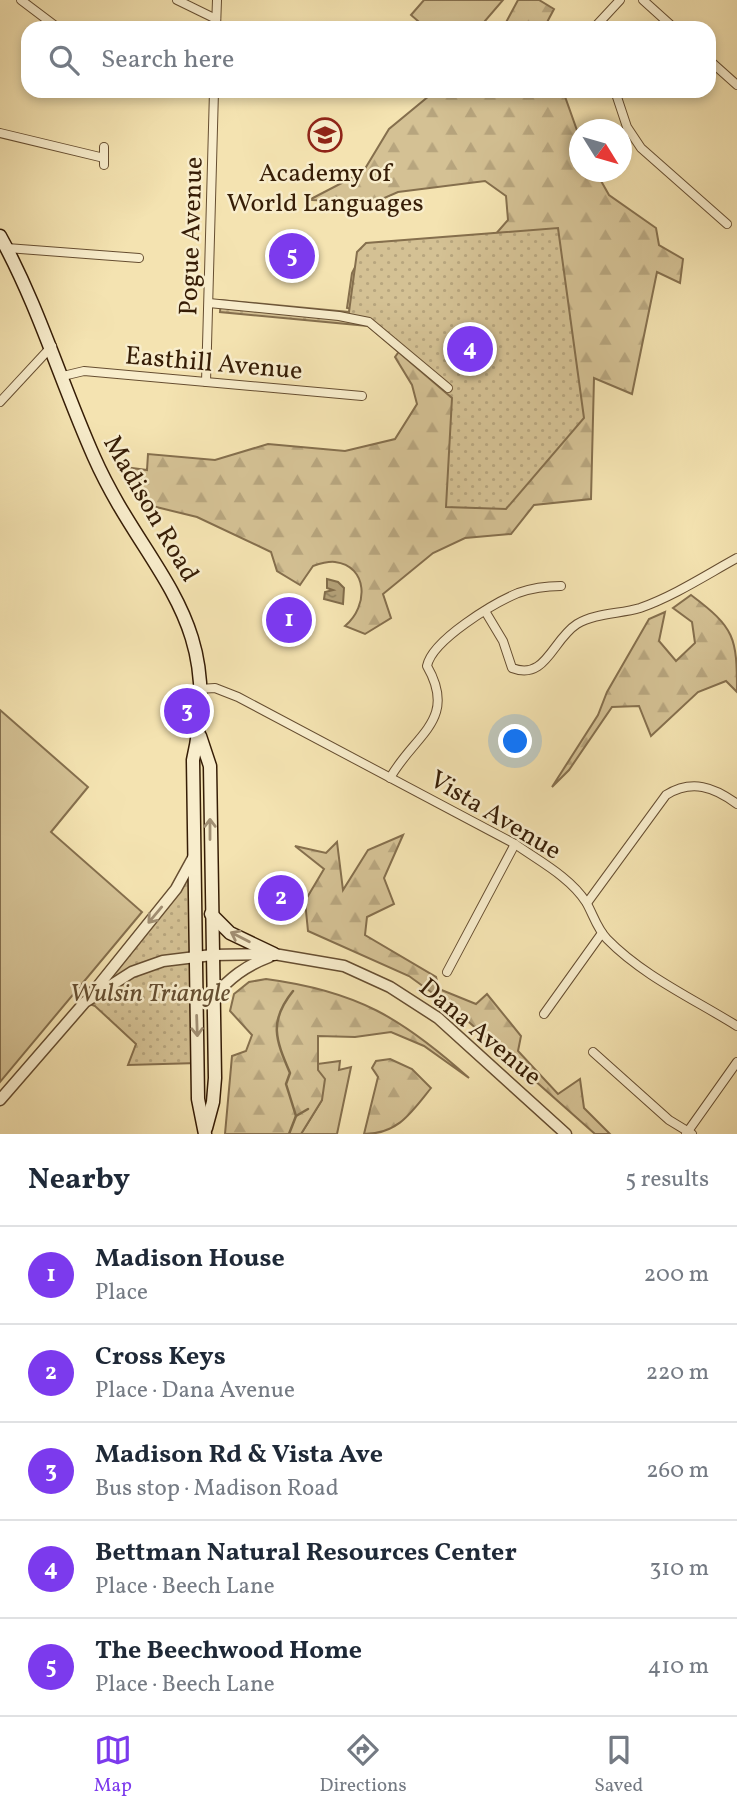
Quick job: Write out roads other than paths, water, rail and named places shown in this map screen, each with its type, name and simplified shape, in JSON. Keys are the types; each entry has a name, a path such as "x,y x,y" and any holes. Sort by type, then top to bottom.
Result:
{"main road":[{"name":"Madison Road","path":"0,236 36,305 102,474 186,614 197,653 199,733 193,760 192,828 198,1099 205,1133"},
{"name":"Madison Road","path":"199,733 210,766 215,1078 213,1102 205,1133"},
{"path":"192,828 203,881 204,942 212,955"},
{"path":"211,914 230,933 274,954"}],"street":[{"path":"21,0 49,21"},
{"path":"177,0 213,21"},
{"path":"216,21 217,0"},
{"path":"600,21 620,0"},
{"path":"643,0 666,21"},
{"path":"716,66 737,85"},
{"name":"Pogue Avenue","path":"206,382 214,98"},
{"path":"617,98 627,127 640,148 727,225"},
{"path":"0,133 104,162 104,146"},
{"path":"7,248 139,258"},
{"path":"209,303 340,316 369,322 448,388"},
{"path":"0,402 52,346"},
{"name":"Easthill Avenue","path":"62,376 84,371 362,396"},
{"path":"485,611 503,641 512,668 524,673 539,669 561,639 577,624 640,607 737,558"},
{"path":"390,778 439,710 436,681 427,666 428,659 456,631 485,611 519,593 561,586"},
{"name":"Vista Avenue","path":"200,689 223,690 515,845 552,870 587,904 602,933 645,969 737,1026"},
{"path":"587,904 666,795 681,788 704,786 737,804"},
{"path":"447,972 515,845"},
{"path":"0,1100 85,1002 176,889 193,858"},
{"path":"544,1014 602,933"},
{"path":"213,997 230,978 247,965 274,954"},
{"name":"Dana Avenue","path":"85,1002 142,967 195,957 274,954 344,966 390,987 438,1018 566,1134"},
{"path":"593,1052 669,1120 688,1133 737,1062"}],"water":[{"path":"327,579 338,582 344,588 343,604 324,599 325,592 333,590 327,588"}],"waterway":[{"path":"289,1134 296,1116 286,1084 290,1073 278,1041 277,1022 293,991"},
{"path":"296,1116 308,1109"}],"place":[{"name":"Academy of World Languages","path":"325,135"},
{"name":"The Beechwood Home","path":"292,256"},
{"name":"Bettman Natural Resources Center","path":"470,349"},
{"name":"Madison House","path":"289,620"},
{"name":"Madison Rd & Vista Ave","path":"187,711"},
{"name":"Cross Keys","path":"281,898"}],"park label":[{"name":"Wulsin Triangle","path":"150,992"}]}
